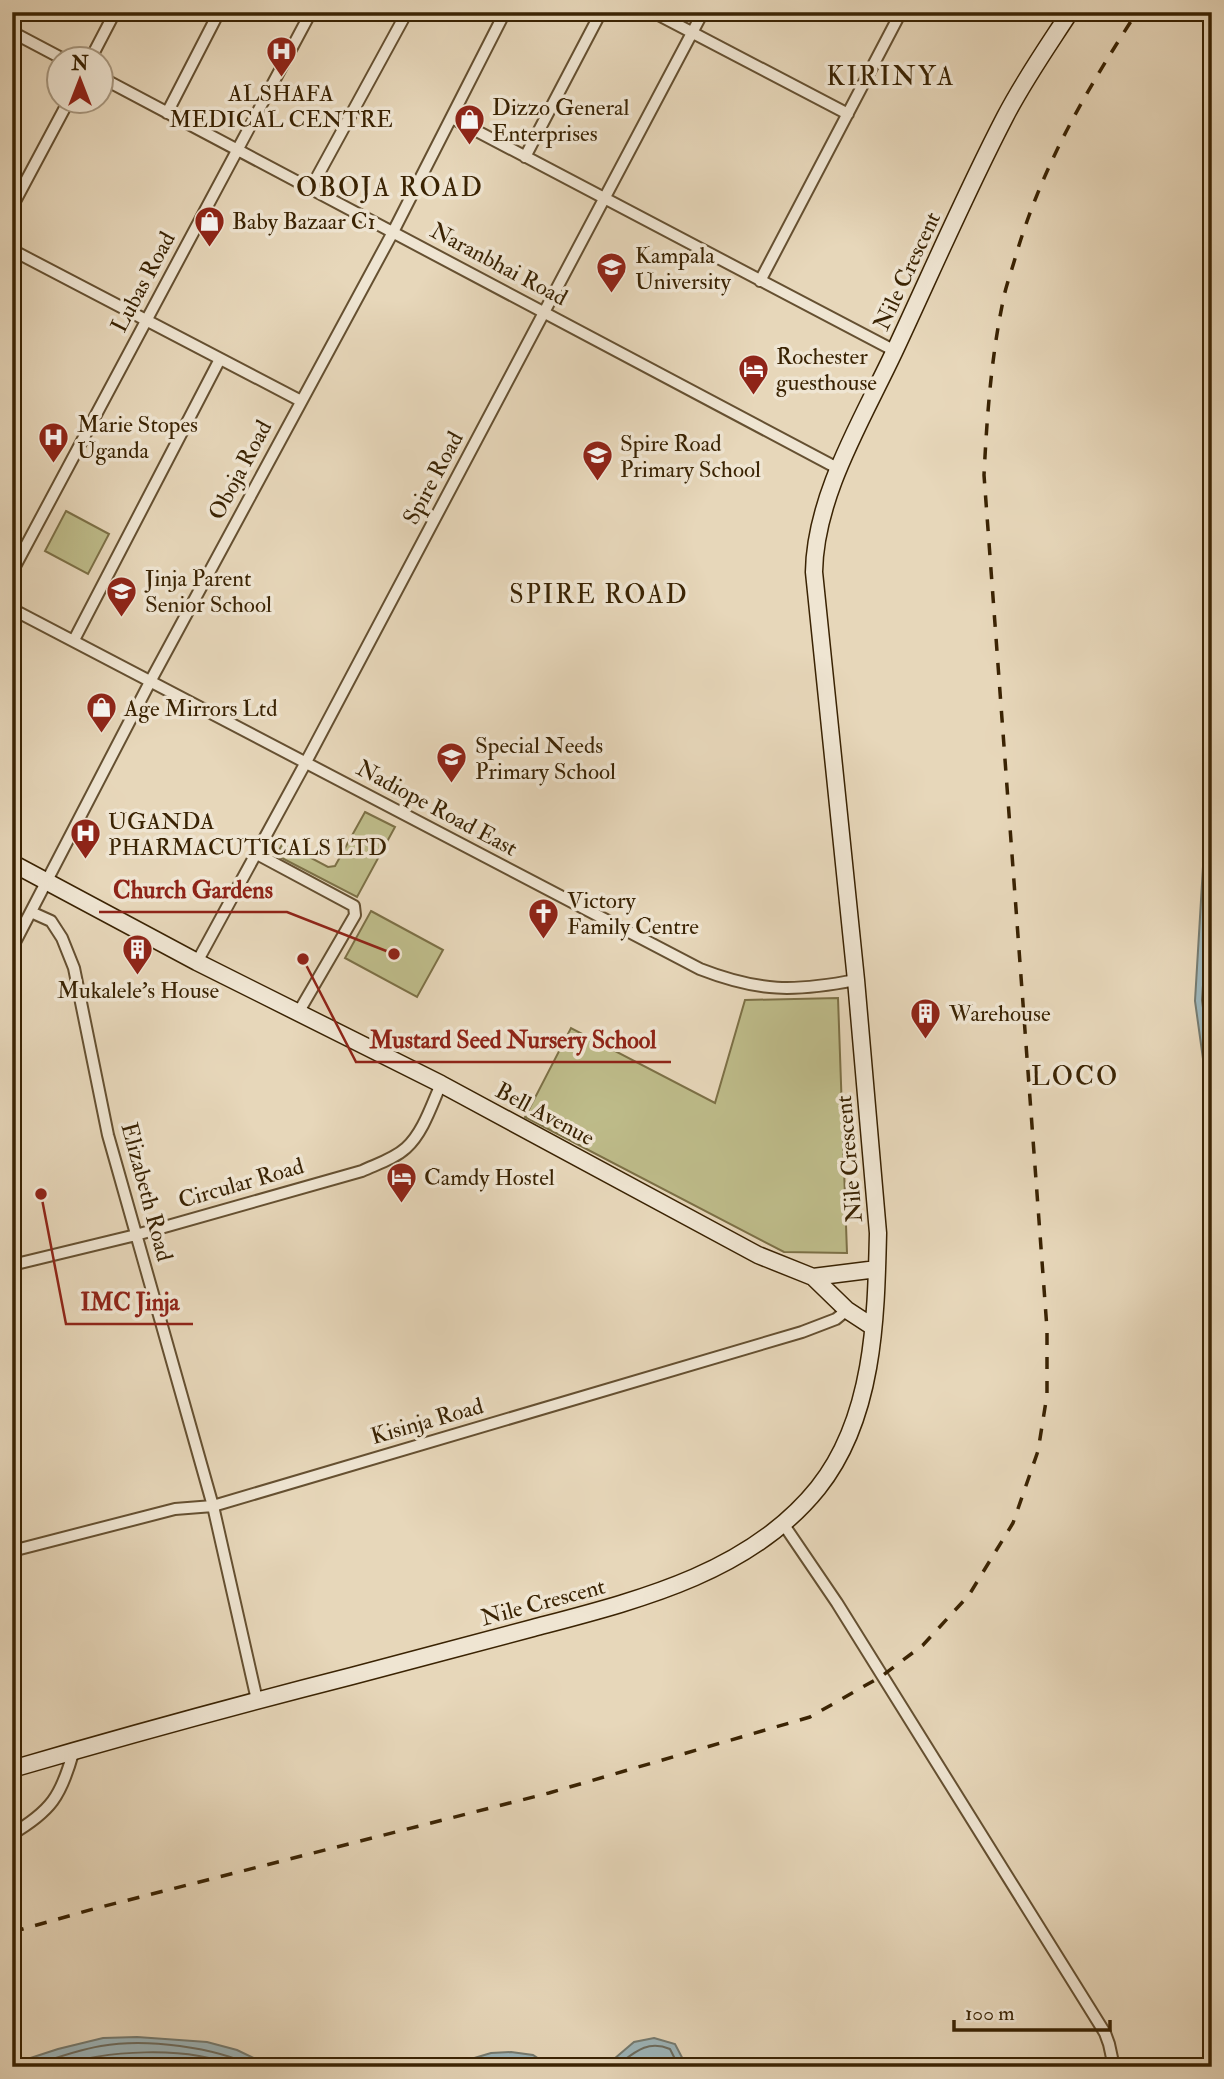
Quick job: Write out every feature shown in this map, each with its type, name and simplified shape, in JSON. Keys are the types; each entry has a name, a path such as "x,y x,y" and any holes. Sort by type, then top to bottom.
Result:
{"street":[{"path":"97,46 115,12"},
{"path":"167,113 219,12"},
{"name":"Lubas Road","path":"12,572 312,12"},
{"path":"311,188 407,12"},
{"name":"Oboja Road","path":"12,947 151,680 393,232 505,12"},
{"path":"525,157 601,12"},
{"path":"653,12 848,114"},
{"name":"Spire Road","path":"197,962 257,854 703,12"},
{"path":"760,281 901,12"},
{"name":"Nile Crescent","path":"12,1769 257,1700 622,1605 707,1573 784,1525 819,1487 843,1449 854,1426 862,1394 873,1326 877,1213 814,572 818,525 839,468 1006,116 1070,12"},
{"path":"12,32 46,50"},
{"name":"Naranbhai Road","path":"116,86 839,468"},
{"path":"12,207 61,116"},
{"path":"452,118 895,351"},
{"path":"12,250 300,401"},
{"path":"74,640 220,359"},
{"name":"Nadiope Road East","path":"12,609 589,913 710,973 763,988 815,988 856,980"},
{"path":"257,854 356,909 298,1013"},
{"name":"Bell Avenue","path":"12,863 197,962 441,1084 758,1255 813,1277 877,1269"},
{"name":"Elizabeth Road","path":"31,912 51,921 62,938 74,968 108,1135 213,1506 257,1700"},
{"name":"Circular Road","path":"12,1265 136,1235 362,1171 407,1148 416,1136 441,1084"},
{"path":"813,1277 847,1310 873,1326"},
{"name":"Kisinja Road","path":"12,1552 175,1509 213,1506 802,1332 836,1319 847,1310"},
{"path":"784,1525 837,1603 1105,2033 1114,2067"},
{"path":"12,1834 50,1807 62,1787 73,1753"}],"shaded area":[{"path":"66,511 109,534 88,574 45,551"},
{"path":"365,812 395,827 357,897 276,855 283,843 328,867 335,866"},
{"path":"371,911 443,950 417,997 345,958"},
{"path":"838,998 847,1253 784,1252 525,1117 571,1028 715,1103 745,1000"}],"water":[{"path":"1212,834 1212,1124 1195,1001 1204,850"},
{"path":"137,2037 207,2042 237,2050 272,2067 12,2067 12,2064 58,2049 103,2038"},
{"path":"654,2038 675,2044 687,2067 601,2067 634,2042"},
{"path":"491,2053 533,2055 551,2067 407,2067 471,2059"}],"railway":[{"path":"12,1932 549,1793 810,1717 882,1676 923,1645 969,1595 1013,1523 1038,1451 1047,1395 1047,1329 984,475 988,409 995,344 1007,283 1039,190 1067,129 1137,12"}],"place":[{"name":"ALSHAFA MEDICAL CENTRE","path":"281,79"},
{"name":"Dizzo General Enterprises","path":"469,147"},
{"name":"Baby Bazaar C1","path":"209,248"},
{"name":"Kampala University","path":"612,295"},
{"name":"Rochester guesthouse","path":"753,396"},
{"name":"Marie Stopes Uganda","path":"54,464"},
{"name":"Spire Road Primary School","path":"597,483"},
{"name":"Jinja Parent Senior School","path":"122,618"},
{"name":"Age Mirrors Ltd","path":"101,735"},
{"name":"Special Needs Primary School","path":"452,785"},
{"name":"UGANDA PHARMACUTICALS LTD","path":"85,861"},
{"name":"Victory Family Centre","path":"544,940"},
{"name":"Church Gardens","path":"394,954"},
{"name":"Mustard Seed Nursery School","path":"303,959"},
{"name":"Mukalele's House","path":"138,976"},
{"name":"Warehouse","path":"926,1040"},
{"name":"IMC Jinja","path":"41,1194"},
{"name":"Camdy Hostel","path":"401,1204"}],"district":[{"name":"KIRINYA","path":"891,77"},
{"name":"OBOJA ROAD","path":"390,188"},
{"name":"SPIRE ROAD","path":"599,595"},
{"name":"LOCO","path":"1075,1077"}]}
